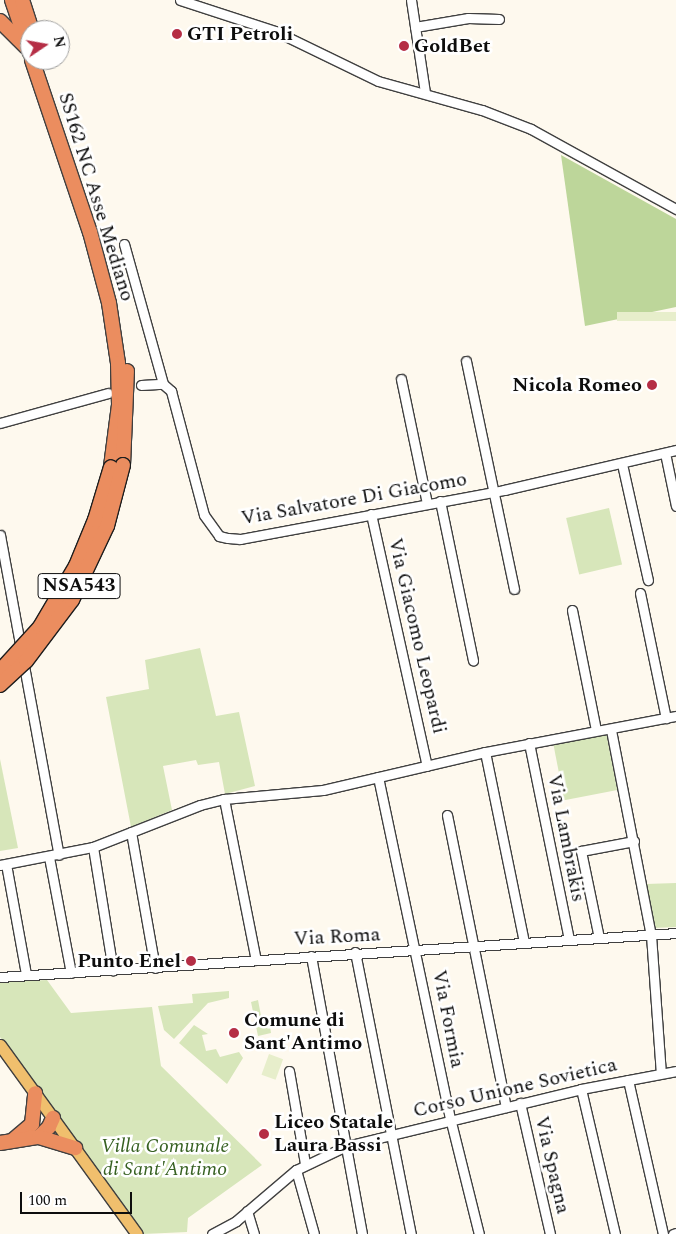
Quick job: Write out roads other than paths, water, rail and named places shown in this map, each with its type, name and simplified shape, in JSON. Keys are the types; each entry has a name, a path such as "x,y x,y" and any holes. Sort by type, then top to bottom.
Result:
{"highway":[{"name":"SS162 NC Asse Mediano","path":"12,0 20,24"},
{"path":"22,0 29,20"},
{"path":"0,21 20,43"},
{"name":"SS162 NC Asse Mediano","path":"35,70 90,232 109,303 118,363 117,466"},
{"path":"45,70 99,230 118,300 128,397 117,466"},
{"name":"NSA543","path":"0,671 40,627 76,566 117,466"},
{"name":"NSA543","path":"0,686 26,661 72,600 106,526 117,466"},
{"path":"32,1124 35,1093"},
{"path":"6,1142 32,1124 53,1118"},
{"path":"39,1137 49,1127 53,1118"},
{"path":"6,1142 39,1137 75,1148"}],"main road":[{"path":"0,1045 137,1234"}],"street":[{"path":"180,0 275,31 378,81 425,93 531,129 676,209"},
{"path":"411,0 425,93"},
{"path":"415,27 468,18 499,19"},
{"name":"Via Salvatore Di Giacomo","path":"124,244 163,384 171,391 204,515 220,536 240,539 492,492 622,464 676,450"},
{"path":"466,361 492,492 514,589"},
{"path":"401,379 427,503"},
{"path":"141,385 163,384"},
{"path":"0,423 108,393"},
{"path":"665,453 676,506"},
{"path":"622,464 648,580"},
{"path":"440,501 473,661"},
{"name":"Via Giacomo Leopardi","path":"371,514 427,766"},
{"path":"0,536 60,855"},
{"path":"640,593 666,718"},
{"path":"572,610 596,730"},
{"path":"26,974 3,864 60,855 93,847 200,805 224,799 323,790 485,752 596,730 611,730 676,716"},
{"path":"611,730 651,935 661,1074"},
{"name":"Via Lambrakis","path":"529,743 568,940"},
{"path":"485,752 524,942"},
{"name":"Via Formia","path":"378,777 417,951 451,1122 479,1234"},
{"path":"224,799 256,960"},
{"path":"447,815 506,1107"},
{"path":"131,832 155,968"},
{"path":"599,938 581,852 634,841"},
{"path":"93,847 113,970"},
{"path":"49,857 70,973"},
{"name":"Via Roma","path":"0,978 26,974 155,968 355,952 417,951 474,944 676,933"},
{"path":"355,952 411,1234"},
{"path":"311,956 362,1234"},
{"name":"Corso Unione Sovietica","path":"212,1234 236,1221 305,1164 346,1146 581,1089 676,1071"},
{"path":"289,1072 305,1164"},
{"path":"628,1080 663,1234"},
{"path":"581,1089 615,1234"},
{"name":"Via Spagna","path":"520,1103 550,1234"},
{"path":"296,1170 314,1234"},
{"path":"247,1211 254,1234"}],"place":[{"name":"GTI Petroli","path":"177,34"},
{"name":"GoldBet","path":"404,46"},
{"name":"Nicola Romeo","path":"652,385"},
{"name":"Punto Enel","path":"191,961"},
{"name":"Comune di Sant'Antimo","path":"234,1033"},
{"name":"Liceo Statale Laura Bassi","path":"264,1134"}],"park label":[{"name":"Villa Comunale di Sant'Antimo","path":"165,1158"}]}
